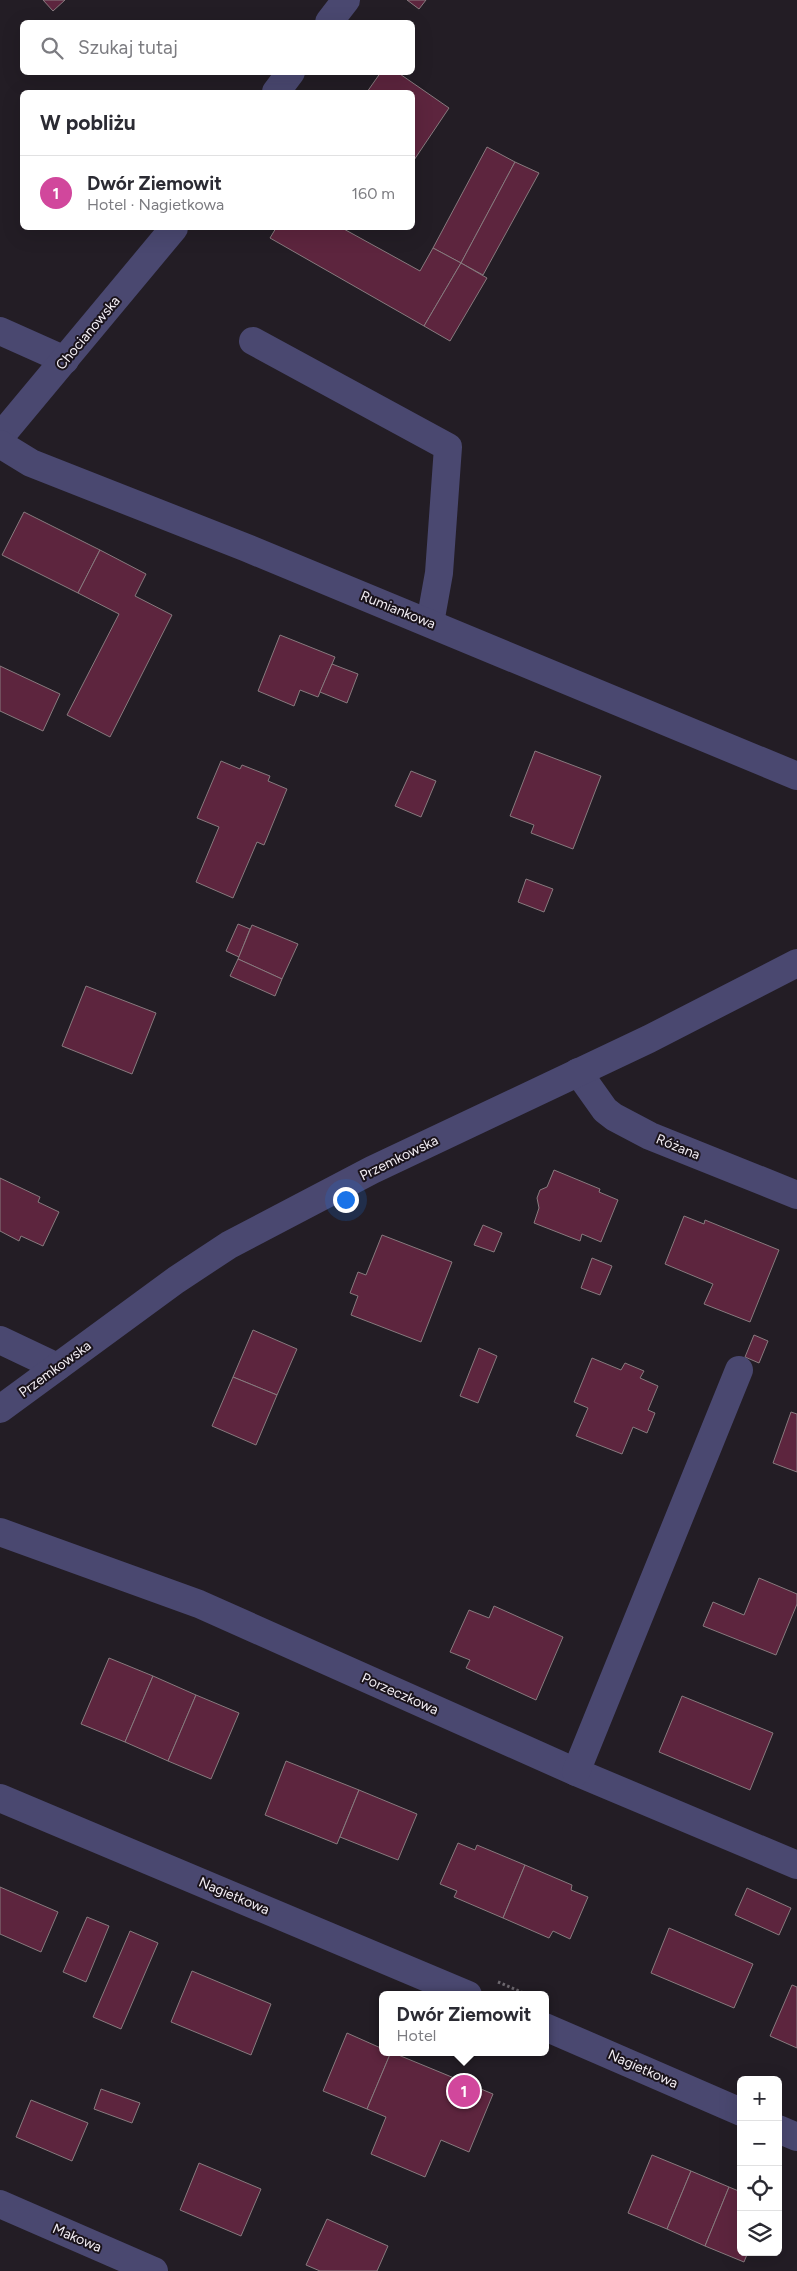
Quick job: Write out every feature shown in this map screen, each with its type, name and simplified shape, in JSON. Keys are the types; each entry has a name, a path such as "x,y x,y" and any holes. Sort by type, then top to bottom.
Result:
{"street":[{"path":"331,20 346,0"},
{"path":"278,90 289,75"},
{"name":"Chocianowska","path":"0,437 172,230"},
{"path":"0,331 65,360"},
{"path":"253,341 448,447 439,573 430,623"},
{"name":"Rumiankowa","path":"0,444 31,463 430,623 797,776"},
{"name":"Przemkowska","path":"0,1409 228,1245 363,1175 649,1039 797,964"},
{"name":"Różana","path":"578,1072 614,1118 650,1136 797,1195"},
{"path":"0,1340 57,1367"},
{"path":"576,1772 739,1370"},
{"name":"Porzeczkowa","path":"0,1532 199,1604 576,1772 797,1865"},
{"name":"Nagietkowa","path":"0,1798 458,1991"},
{"name":"Nagietkowa","path":"549,2029 737,2110"},
{"path":"782,2131 797,2137"},
{"name":"Makowa","path":"0,2204 154,2271"}],"building":[{"path":"43,0 65,0 53,11"},
{"path":"407,0 426,0 419,9"},
{"path":"379,75 401,75 449,108 415,159 415,90 368,90"},
{"path":"487,147 515,162 461,263 433,248"},
{"path":"515,162 539,173 483,275 461,263"},
{"path":"275,230 346,230 420,271 433,248 461,263 424,326 270,238"},
{"path":"461,263 487,278 450,341 424,326"},
{"path":"24,512 100,550 78,593 2,555"},
{"path":"100,550 146,574 135,596 172,615 110,737 67,715 119,614 78,593"},
{"path":"280,635 335,657 318,697 300,690 294,706 258,691"},
{"path":"332,664 358,674 347,703 320,692"},
{"path":"0,666 60,694 43,731 0,711"},
{"path":"535,751 601,776 573,849 531,833 534,825 510,816"},
{"path":"221,761 240,769 242,765 270,776 268,781 287,789 264,845 257,842 233,898 196,882 219,827 197,818"},
{"path":"411,771 436,781 421,817 395,806"},
{"path":"526,879 553,889 544,912 518,902"},
{"path":"238,924 250,929 239,957 226,951"},
{"path":"252,925 298,944 282,979 238,959"},
{"path":"238,959 282,979 275,996 230,976"},
{"path":"86,986 156,1013 132,1074 62,1046"},
{"path":"554,1170 600,1189 599,1192 618,1200 601,1242 582,1234 580,1241 534,1223 539,1208 537,1198 540,1190 547,1187"},
{"path":"0,1178 40,1197 38,1202 59,1212 43,1246 21,1236 19,1241 0,1231"},
{"path":"684,1216 704,1224 705,1220 779,1250 750,1322 704,1304 713,1284 665,1264"},
{"path":"483,1225 502,1233 494,1252 474,1245"},
{"path":"382,1235 452,1262 421,1342 351,1315 358,1296 350,1293 358,1272 366,1275"},
{"path":"592,1258 612,1266 600,1295 581,1288"},
{"path":"253,1330 297,1349 277,1395 233,1377"},
{"path":"754,1335 768,1341 759,1363 745,1357"},
{"path":"479,1348 497,1356 478,1403 460,1396"},
{"path":"592,1358 621,1370 625,1363 644,1371 640,1378 658,1386 648,1410 655,1413 647,1433 633,1427 622,1454 576,1436 588,1408 574,1402"},
{"path":"233,1377 277,1395 256,1445 212,1426"},
{"path":"791,1412 797,1414 797,1472 773,1463"},
{"path":"759,1578 797,1594 797,1604 776,1655 703,1626 713,1602 744,1615"},
{"path":"494,1606 563,1637 536,1700 466,1668 470,1660 450,1652 469,1610 489,1618"},
{"path":"109,1658 153,1676 125,1742 81,1724"},
{"path":"153,1676 196,1695 168,1761 125,1742"},
{"path":"196,1695 239,1713 211,1779 168,1761"},
{"path":"682,1696 773,1733 750,1790 659,1752"},
{"path":"286,1761 359,1790 337,1844 265,1815"},
{"path":"359,1790 417,1814 398,1860 340,1837"},
{"path":"458,1843 475,1850 477,1845 525,1865 503,1918 454,1897 457,1891 440,1884"},
{"path":"525,1865 572,1885 571,1890 588,1897 570,1939 553,1931 549,1938 503,1918"},
{"path":"0,1887 58,1912 41,1952 0,1934"},
{"path":"747,1888 791,1908 779,1935 735,1915"},
{"path":"87,1917 109,1926 86,1982 63,1972"},
{"path":"669,1928 753,1964 734,2008 651,1973"},
{"path":"130,1931 158,1943 121,2029 93,2017"},
{"path":"192,1971 271,2004 251,2055 171,2022"},
{"path":"792,1985 797,1987 797,2048 770,2036"},
{"path":"347,2033 379,2047 379,2056 389,2056 367,2109 323,2091"},
{"path":"389,2056 401,2056 493,2094 469,2152 441,2140 425,2177 371,2154 386,2117 367,2109"},
{"path":"101,2089 140,2103 132,2123 94,2109"},
{"path":"31,2100 88,2123 72,2161 16,2137"},
{"path":"652,2155 691,2171 667,2229 628,2213"},
{"path":"199,2163 261,2189 241,2236 180,2210"},
{"path":"691,2171 729,2187 705,2246 667,2229"},
{"path":"729,2187 737,2190 737,2256 746,2256 744,2262 705,2246"},
{"path":"327,2219 388,2246 377,2271 320,2271 306,2265"}],"place":[{"name":"Dwór Ziemowit","path":"464,2091"}]}
